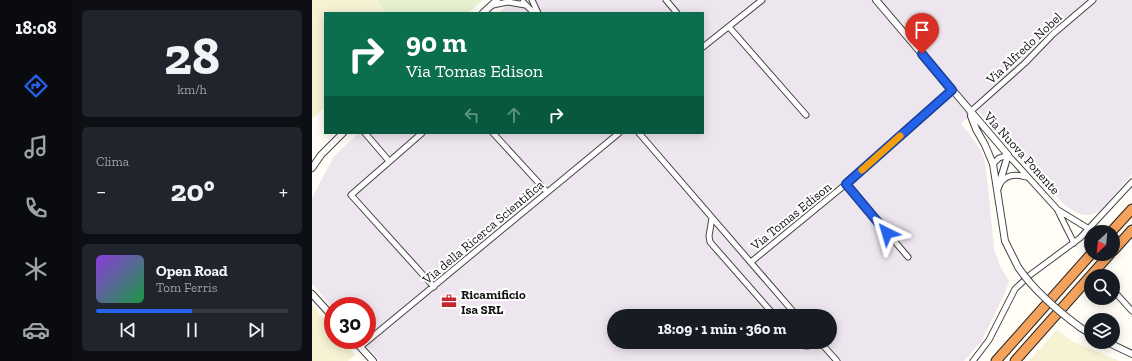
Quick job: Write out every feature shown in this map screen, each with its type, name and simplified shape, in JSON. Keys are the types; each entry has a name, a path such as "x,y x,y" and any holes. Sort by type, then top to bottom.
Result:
{"highway":[{"path":"1117,225 1132,209"},
{"path":"1120,243 1132,230"},
{"path":"996,361 1085,261"},
{"path":"1014,361 1104,261"}],"street":[{"path":"483,12 497,0"},
{"path":"521,0 533,12"},
{"path":"532,0 538,12"},
{"path":"666,0 676,12"},
{"path":"704,45 762,0"},
{"name":"Via Nuova Ponente","path":"876,0 1026,177 1057,209"},
{"name":"Via Alfredo Nobel","path":"970,112 1025,63 1053,34 1093,0"},
{"path":"491,6 508,2 525,5"},
{"path":"729,27 806,115"},
{"name":"Via Tomas Edison","path":"751,262 846,184 952,90"},
{"name":"Via Nuova Ponente","path":"970,112 976,130 985,145 993,164 998,188 1005,241 1018,267 1039,293 1084,330"},
{"path":"312,168 321,155 342,134"},
{"path":"366,134 390,161"},
{"path":"421,134 351,195 434,287"},
{"path":"494,134 547,192"},
{"name":"Via della Ricerca Scientifica","path":"376,334 618,134"},
{"path":"640,134 792,309"},
{"path":"985,145 992,137"},
{"path":"993,164 999,158 1008,155"},
{"path":"998,188 1008,155"},
{"path":"998,188 1002,181 1014,174 1026,177"},
{"path":"1093,225 1132,182"},
{"path":"846,184 908,257"},
{"path":"1057,209 1084,226"},
{"path":"1057,209 1074,243"},
{"path":"712,218 709,236 710,242 769,309"},
{"path":"972,361 989,340 1010,295 1017,286 1084,234"},
{"path":"312,294 324,307"},
{"path":"1120,298 1132,311"},
{"path":"1120,348 1132,354"},
{"path":"362,349 373,361"},
{"path":"825,349 834,360"}],"shaded area":[{"path":"312,0 377,0 386,12 324,12 324,108 312,119"},
{"path":"514,0 1132,0 1132,174 1101,210 1091,215 1083,215 1075,212 1065,205 978,111 961,123 980,149 984,158 994,249 1001,268 1009,281 1005,293 981,342 964,361 380,361 369,349 376,349 376,297 324,298 312,284 312,198 334,156 358,134 704,134 704,12 499,12"},
{"path":"312,305 324,319 324,349 350,349 355,355 348,361 312,361"},
{"path":"1057,330 1072,341 1084,346 1084,349 1091,349 1119,361 1029,361"}],"green space":[{"path":"377,0 483,0 469,12 386,12"}],"slow traffic":[{"path":"862,170 900,136"}],"place":[{"name":"Ricamificio Isa SRL","path":"449,301"}],"route":[{"path":"887,233 846,184 952,90 922,54"}]}
